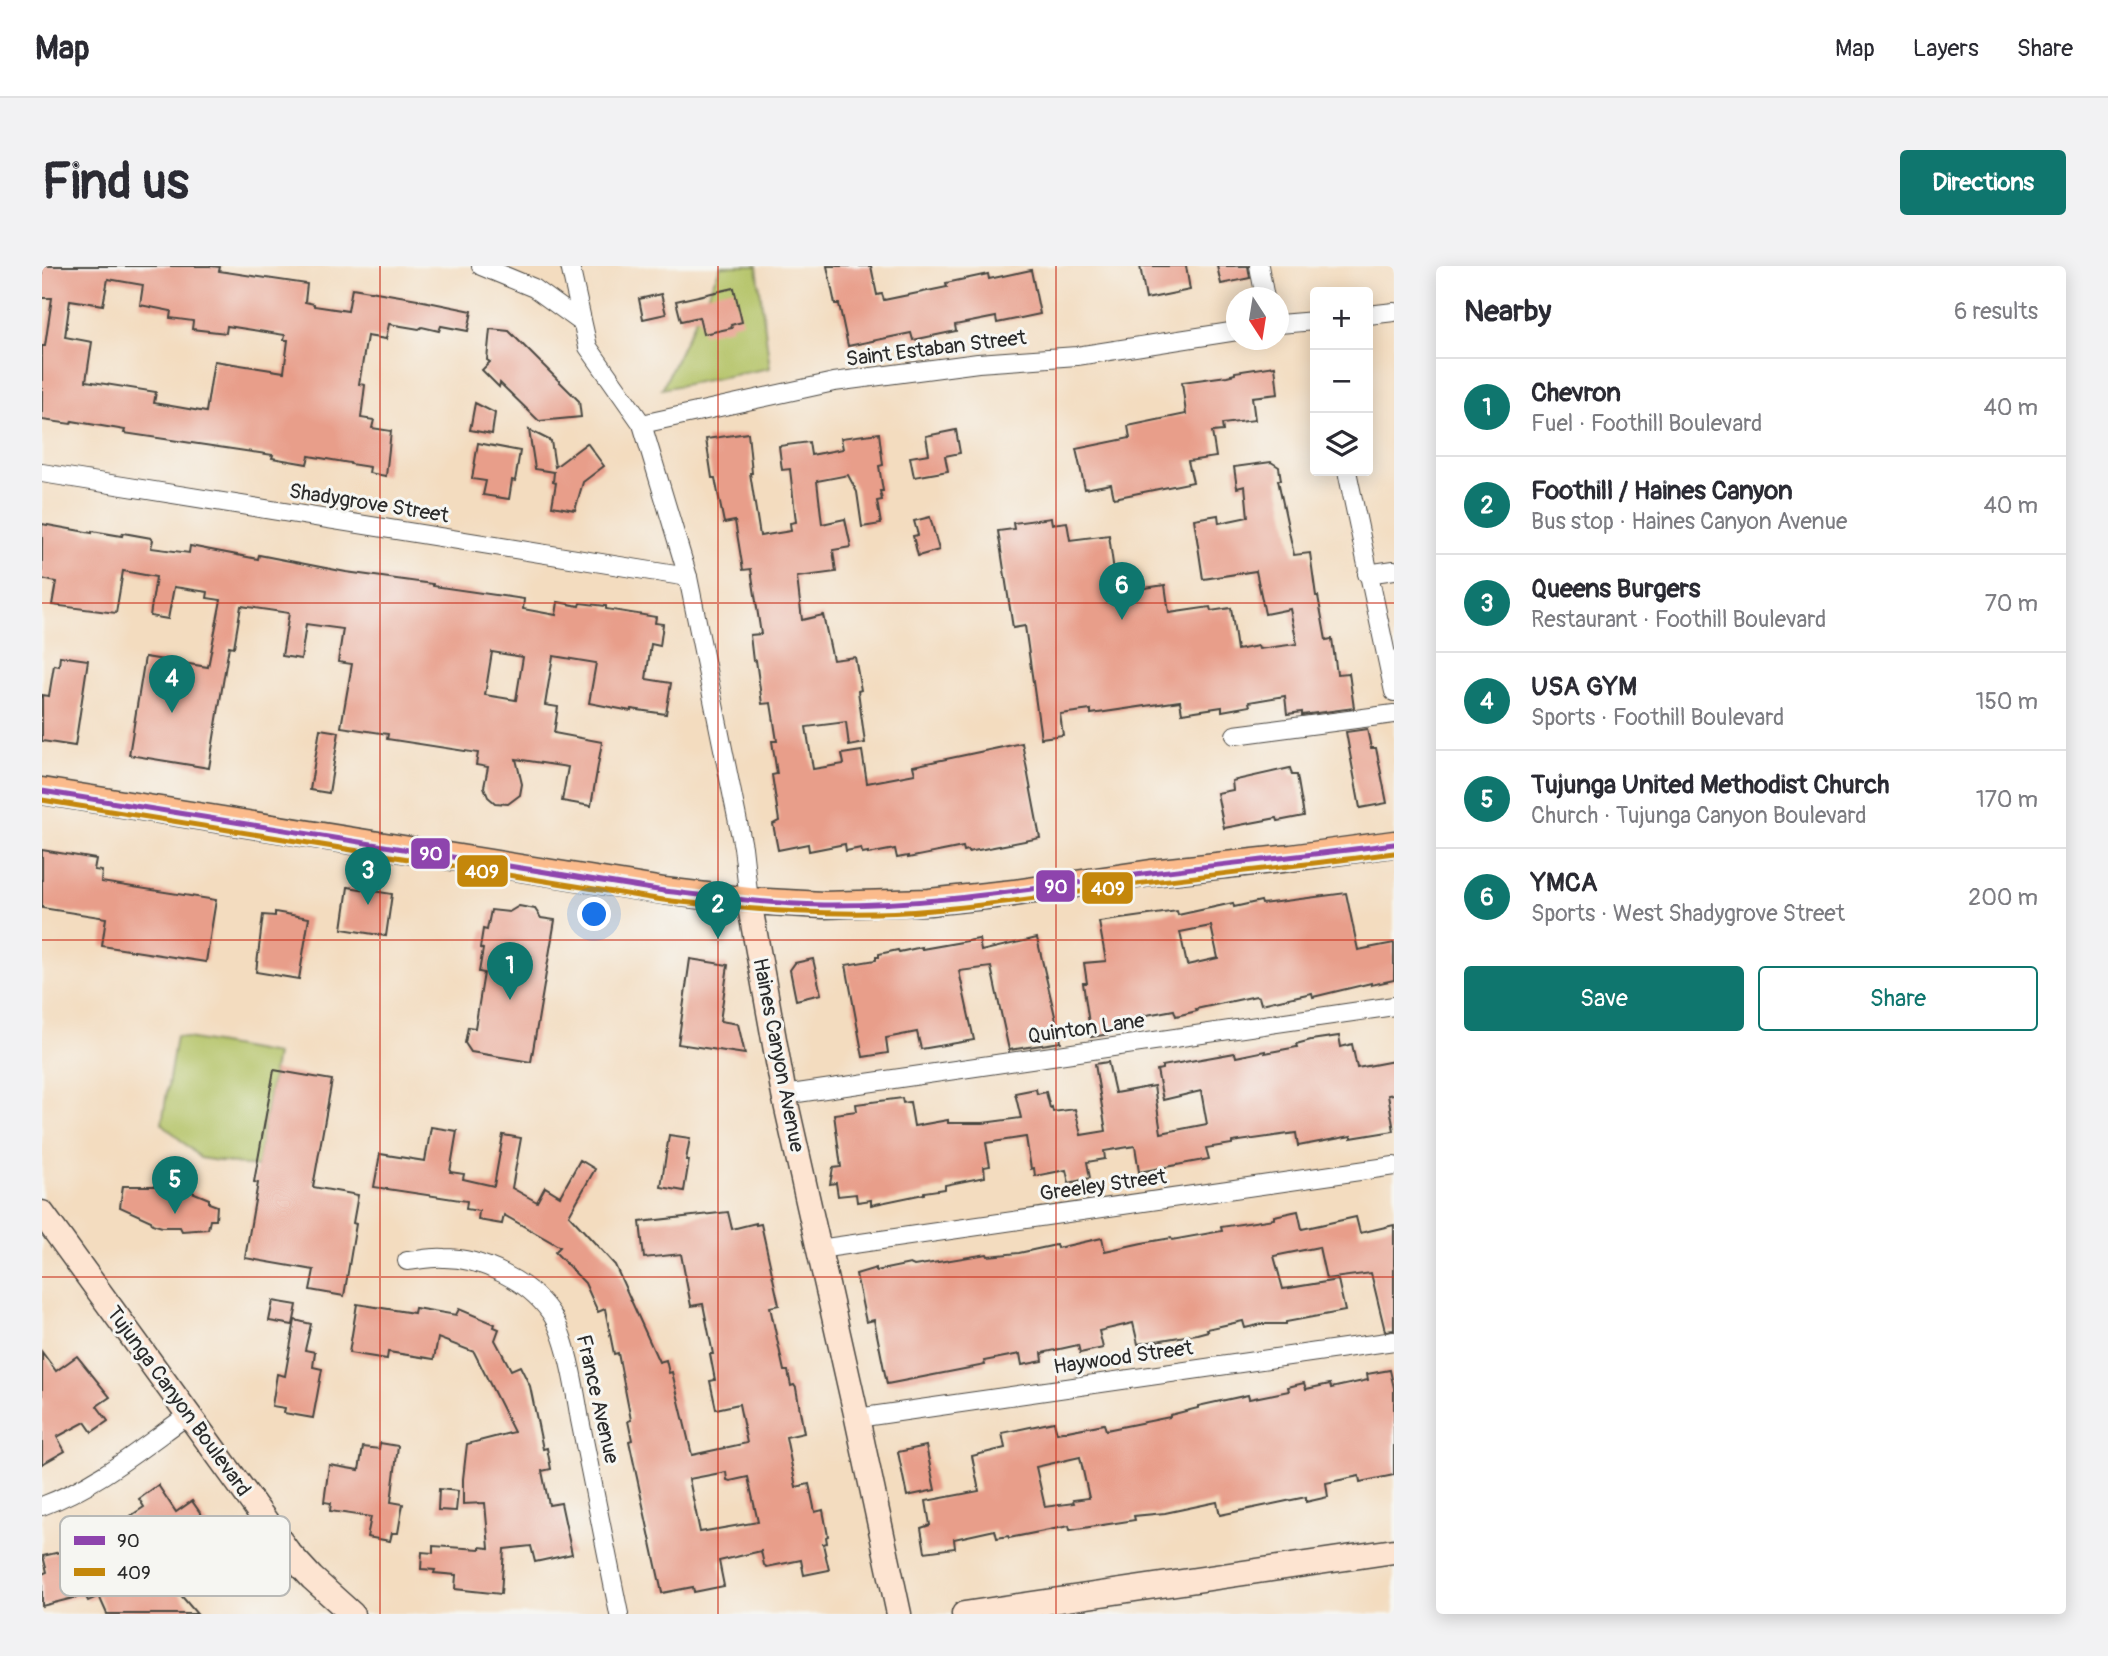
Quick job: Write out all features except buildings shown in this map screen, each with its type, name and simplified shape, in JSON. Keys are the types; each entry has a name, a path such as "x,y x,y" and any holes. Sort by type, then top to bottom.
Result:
{"main road":[{"path":"42,791 600,882 750,901 822,905 929,902 1014,893 1151,873 1394,844"},
{"name":"Haines Canyon Avenue","path":"750,901 784,1095 858,1418 899,1614"},
{"name":"Tujunga Canyon Boulevard","path":"42,1213 262,1516"},
{"path":"964,1614 1394,1551"},
{"name":"Tujunga Canyon Boulevard","path":"290,1554 349,1613"}],"street":[{"path":"481,266 534,288 582,322"},
{"name":"Haines Canyon Avenue","path":"570,266 588,346 642,424 688,578 743,847 750,901"},
{"path":"1259,266 1263,287"},
{"path":"1373,314 1394,312"},
{"path":"1289,323 1310,321"},
{"name":"Saint Estaban Street","path":"642,424 834,383 978,363 1077,356 1226,333"},
{"name":"Shadygrove Street","path":"42,473 688,578"},
{"path":"1348,476 1394,692"},
{"path":"1367,574 1394,570"},
{"path":"1235,734 1394,714"},
{"name":"Quinton Lane","path":"784,1095 1394,1006"},
{"name":"Greeley Street","path":"819,1249 1394,1166"},
{"name":"France Avenue","path":"407,1261 445,1258 483,1264 509,1276 551,1312 562,1338 576,1399 619,1614"},
{"name":"Haywood Street","path":"858,1418 1394,1341"},
{"path":"42,1506 92,1483 188,1415"}],"green space":[{"path":"721,266 757,266 770,368 662,389"},
{"path":"176,1036 276,1054 257,1167 200,1158 162,1123"}],"transit line":[{"name":"90","path":"42,791 664,891 823,905 947,899 1394,844"},
{"name":"409","path":"42,800 663,900 797,912 898,912 960,907 1394,853"}],"place":[{"name":"YMCA","path":"1122,620"},
{"name":"USA GYM","path":"172,713"},
{"name":"Queens Burgers","path":"368,905"},
{"name":"Foothill / Haines Canyon","path":"718,939"},
{"name":"Chevron","path":"510,1000"},
{"name":"Tujunga United Methodist Church","path":"175,1214"}]}
